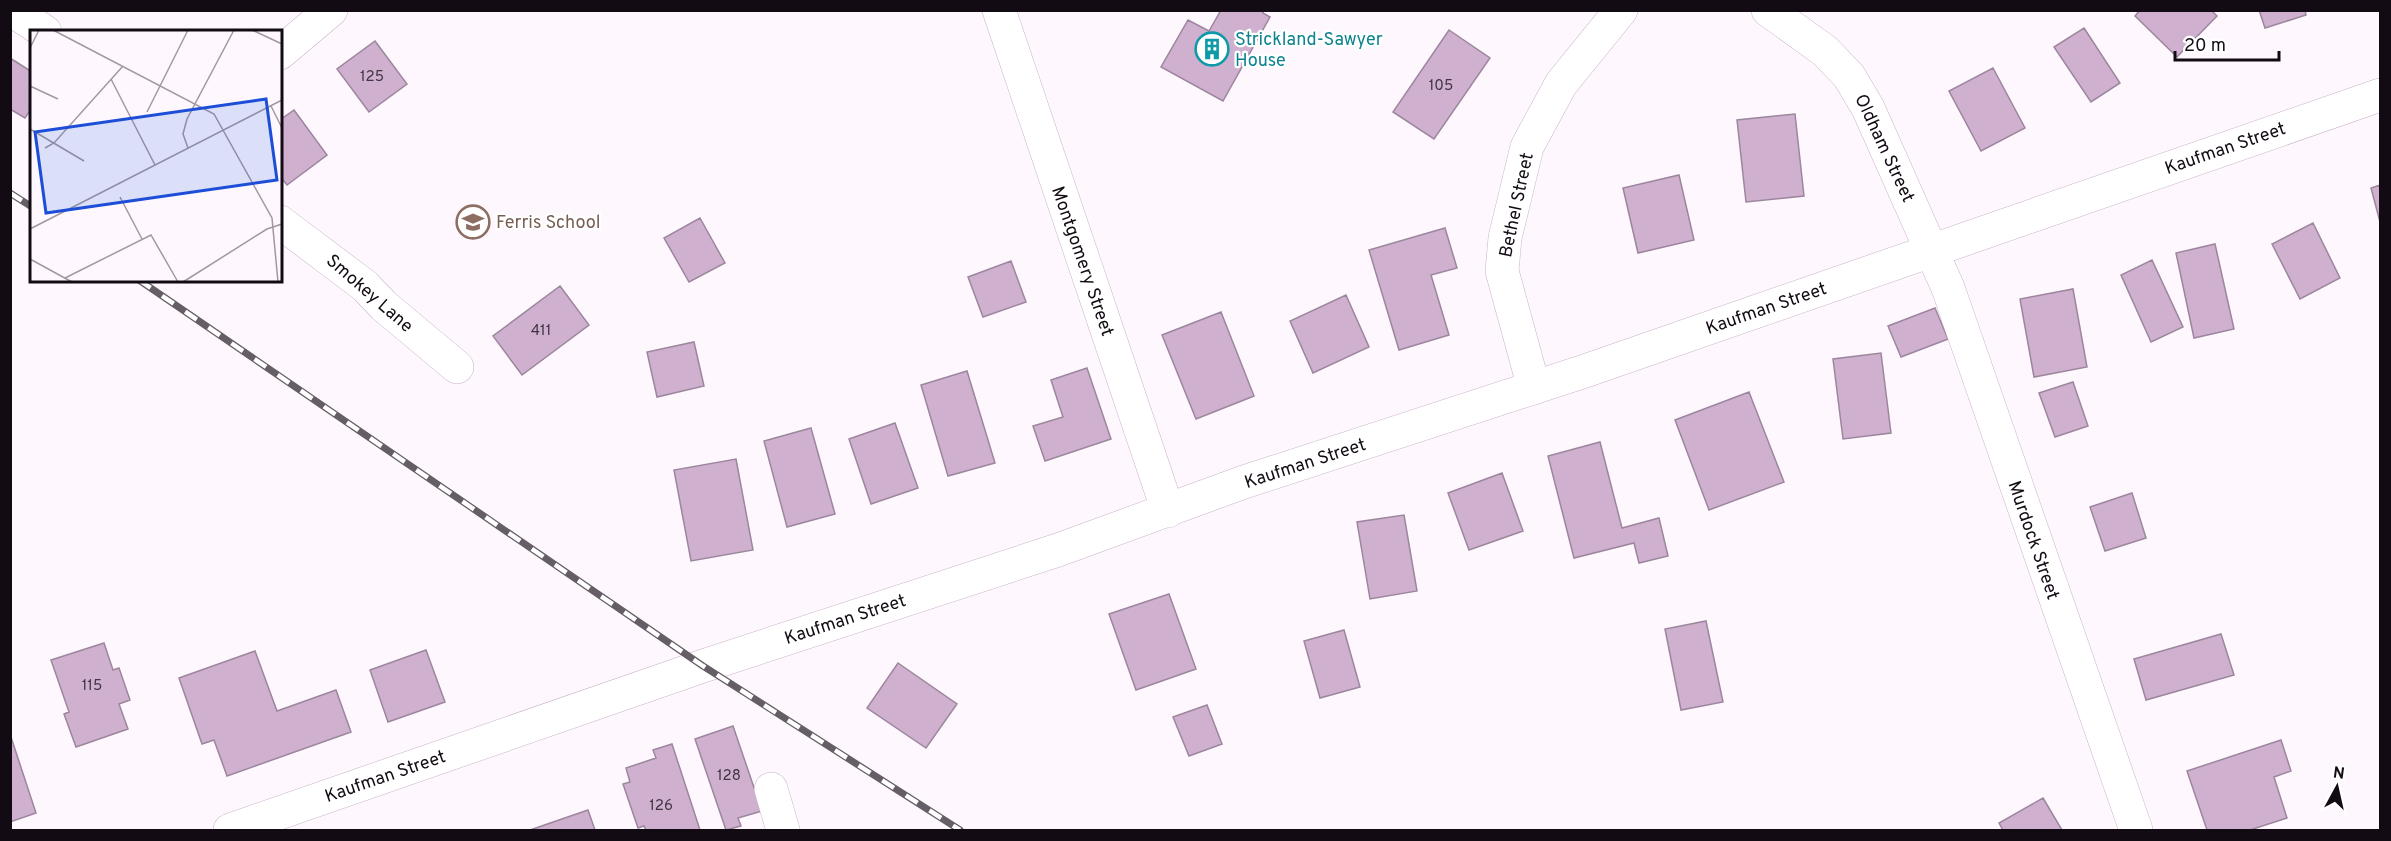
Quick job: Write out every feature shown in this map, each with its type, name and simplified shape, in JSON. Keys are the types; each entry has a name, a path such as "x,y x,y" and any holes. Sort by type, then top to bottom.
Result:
{"street":[{"path":"12,10 42,30"},
{"path":"282,51 331,10"},
{"name":"Montgomery Street","path":"999,10 1168,511"},
{"name":"Bethel Street","path":"1534,388 1502,271 1505,238 1527,147 1561,84 1620,10"},
{"name":"Oldham Street","path":"1768,10 1825,51 1849,76 1868,108 1932,250"},
{"name":"Kaufman Street","path":"230,831 703,666 1058,550 1244,482 1534,388 2380,94"},
{"name":"Smokey Lane","path":"282,224 365,286 384,306 457,368"},
{"name":"Murdock Street","path":"1932,250 1948,288 2136,831"},
{"path":"771,789 783,831"}],"building":[{"name":"Strickland-Sawyer House","path":"1221,10 1264,10 1263,13 1270,17 1223,101 1161,67 1188,20 1209,31"},
{"path":"2140,10 2211,10 2217,16 2177,57 2135,16"},
{"path":"2259,10 2305,10 2306,15 2265,28"},
{"path":"2084,28 2120,83 2091,102 2054,47"},
{"path":"1449,30 1490,58 1434,139 1393,112"},
{"path":"375,41 407,84 369,112 337,69"},
{"path":"10,58 30,71 30,113 25,118 10,109"},
{"path":"1993,68 2025,128 1981,151 1949,91"},
{"path":"294,110 327,155 287,185 282,179 282,119"},
{"path":"1795,114 1804,196 1746,202 1737,120"},
{"path":"1679,175 1694,240 1638,253 1623,188"},
{"path":"2380,185 2380,222 2371,188"},
{"path":"700,218 725,263 689,282 664,238"},
{"path":"2313,223 2340,278 2300,299 2272,244"},
{"path":"1445,228 1457,268 1431,275 1449,335 1399,350 1369,250"},
{"path":"2215,244 2234,329 2194,338 2176,253"},
{"path":"2152,260 2183,327 2151,342 2121,275"},
{"path":"1011,261 1026,302 983,317 968,277"},
{"path":"560,286 589,325 522,375 493,336"},
{"path":"2073,289 2087,367 2034,377 2020,299"},
{"path":"1346,295 1369,347 1313,373 1290,321"},
{"path":"1935,308 1948,339 1901,357 1888,326"},
{"path":"1221,312 1254,396 1196,419 1162,335"},
{"path":"694,342 704,386 657,397 647,352"},
{"path":"1881,353 1891,433 1843,439 1833,359"},
{"path":"1087,368 1111,439 1045,461 1033,426 1063,417 1051,380"},
{"path":"967,371 995,463 948,476 921,385"},
{"path":"2073,382 2088,426 2055,437 2039,393"},
{"path":"1749,392 1784,482 1709,510 1675,420"},
{"path":"895,423 918,488 871,504 849,439"},
{"path":"811,428 835,514 787,527 764,441"},
{"path":"1600,442 1622,528 1659,518 1668,556 1639,563 1634,543 1574,558 1548,456"},
{"path":"736,459 753,550 691,561 674,470"},
{"path":"1502,473 1523,531 1469,550 1448,493"},
{"path":"2132,493 2146,538 2105,551 2090,507"},
{"path":"1404,515 1417,591 1370,599 1357,522"},
{"path":"1169,594 1196,669 1136,690 1109,614"},
{"path":"1706,621 1723,702 1681,710 1665,629"},
{"path":"1344,630 1360,687 1320,698 1304,641"},
{"path":"2221,634 2234,675 2146,700 2134,659"},
{"path":"104,643 113,670 119,668 130,700 119,704 128,729 76,747 64,714 69,712 51,660"},
{"path":"426,650 445,702 388,722 370,670"},
{"path":"255,651 277,711 336,690 351,732 227,776 214,740 202,744 179,678"},
{"path":"898,663 957,704 926,748 867,708"},
{"path":"1207,705 1222,744 1189,756 1173,717"},
{"path":"733,726 762,811 738,818 741,826 726,830 695,739"},
{"path":"10,734 36,813 10,822"},
{"path":"2281,740 2291,771 2274,777 2287,818 2250,830 2207,830 2187,771"},
{"path":"672,744 700,830 646,830 644,826 638,828 623,784 630,782 626,768 656,758 653,750"},
{"path":"2043,798 2062,830 2003,830 1999,823"},
{"path":"588,810 595,830 530,830"}],"railway":[{"path":"10,193 30,206"},
{"path":"142,282 703,666 960,830"}],"place":[{"name":"Strickland-Sawyer House","path":"1212,49"},
{"name":"Ferris School","path":"473,222"}]}
